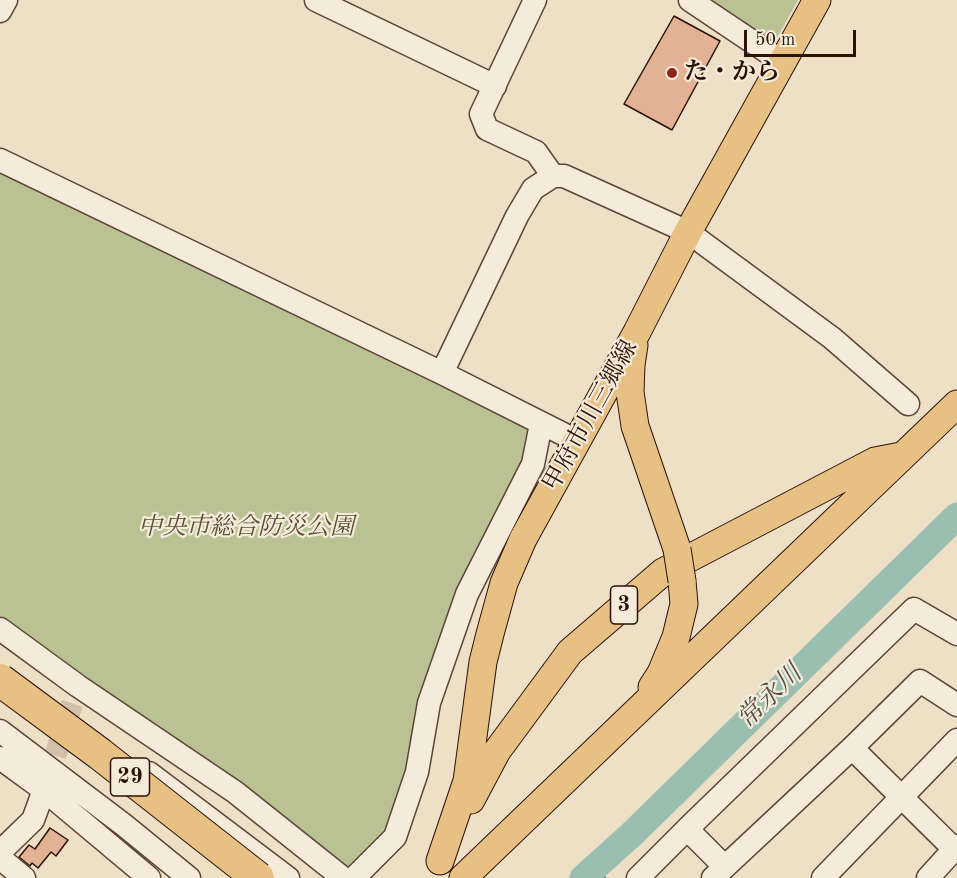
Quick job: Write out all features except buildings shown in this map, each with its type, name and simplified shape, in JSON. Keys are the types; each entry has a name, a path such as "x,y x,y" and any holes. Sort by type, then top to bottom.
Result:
{"highway":[{"name":"29","path":"0,680 100,754 258,878"},
{"name":"29","path":"0,706 89,772 224,878"}],"main road":[{"name":"甲府市川三郷線","path":"435,869 467,781 483,662 504,583 523,539 637,332 688,232 817,0"},
{"path":"637,332 631,365 630,392 635,426 677,549 684,603 676,637 661,673 637,712"},
{"path":"463,878 957,404"},
{"name":"甲府市川三郷線","path":"435,869 497,751 570,652 663,572 875,461 903,456"}],"street":[{"path":"0,11 6,0"},
{"path":"316,0 495,86"},
{"path":"535,0 481,114 487,129 536,152 553,176"},
{"path":"690,0 784,63"},
{"path":"0,160 442,373 577,441"},
{"path":"442,373 522,207 533,189 553,176 564,176 688,232 832,338 908,404"},
{"path":"354,878 395,837 417,772 429,703 467,594 533,464 541,424"},
{"path":"638,878 914,609 957,634"},
{"path":"0,629 78,686 235,792 343,878"},
{"path":"0,664 61,707 288,878"},
{"path":"687,829 718,872 852,748 920,681 957,705"},
{"path":"0,731 124,825 189,878"},
{"path":"823,878 957,740"},
{"path":"852,748 956,847 928,878"},
{"path":"0,758 44,790 149,878"},
{"path":"0,852 33,820 44,790"},
{"path":"0,858 24,878"}],"green space":[{"path":"690,0 798,0 773,45"},
{"name":"中央市総合防災公園","path":"0,160 541,424 467,594 395,837 354,878 0,629"}],"waterway":[{"name":"常永川","path":"583,878 631,835 957,516"},
{"path":"594,868 604,878"}],"tunnel":[{"path":"45,787 78,686"}],"place":[{"name":"た・から","path":"672,73"}]}
